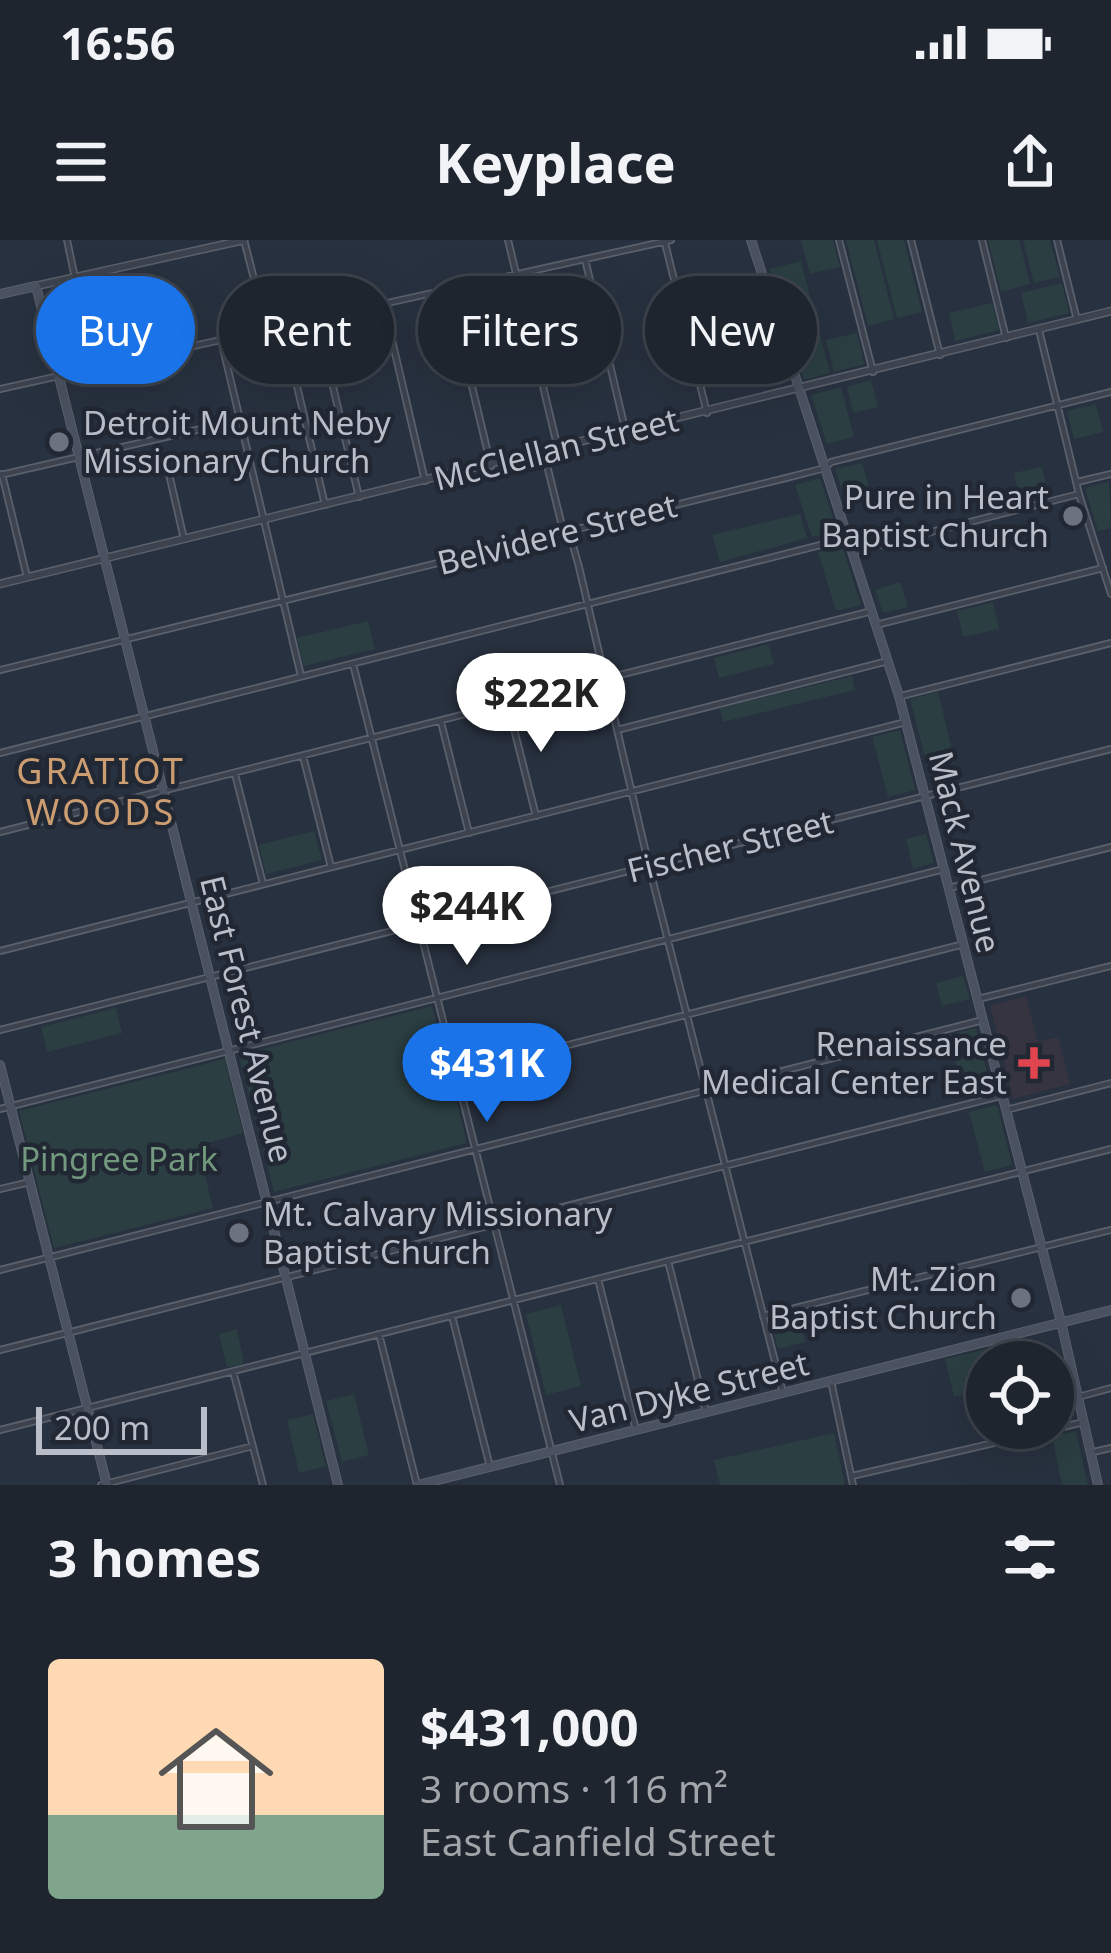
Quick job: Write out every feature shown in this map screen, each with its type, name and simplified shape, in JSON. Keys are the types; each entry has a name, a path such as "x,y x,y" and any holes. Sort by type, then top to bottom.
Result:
{"main road":[{"name":"Mack Avenue","path":"751,240 899,696 1061,1322 1098,1485"},
{"path":"0,294 36,286"},
{"name":"East Forest Avenue","path":"61,384 338,1485"},
{"path":"0,1064 5,1108 30,1182 104,1484"},
{"name":"Van Dyke Street","path":"418,1485 1111,1310"}],"street":[{"path":"67,240 75,276"},
{"path":"84,276 244,240 254,276"},
{"path":"508,240 558,449"},
{"path":"839,240 873,371"},
{"path":"911,240 940,355"},
{"path":"982,240 1006,338"},
{"path":"1057,240 1077,320"},
{"path":"508,276 668,241 707,412"},
{"path":"585,259 626,433"},
{"name":"McClellan Street","path":"0,584 1111,311"},
{"path":"1039,330 1079,494 1111,594"},
{"path":"394,347 425,481"},
{"path":"0,389 36,381"},
{"path":"231,384 301,676"},
{"path":"297,384 326,505"},
{"path":"332,384 359,497"},
{"path":"471,384 490,466"},
{"name":"Belvidere Street","path":"0,670 825,468 831,462 1111,392"},
{"path":"27,578 1,474 240,420"},
{"path":"544,453 588,604 649,866 783,1393"},
{"path":"169,474 184,539"},
{"path":"1077,482 1111,474"},
{"path":"853,552 1079,494"},
{"path":"0,753 848,538"},
{"path":"876,625 1103,568"},
{"path":"0,832 872,611"},
{"path":"899,696 1110,643 1111,656"},
{"path":"617,730 888,662"},
{"path":"352,663 560,1485"},
{"path":"508,704 536,815"},
{"path":"440,721 469,832"},
{"path":"0,951 906,722"},
{"name":"Fischer Street","path":"0,1030 1111,749"},
{"path":"302,755 331,867"},
{"path":"235,772 263,884"},
{"path":"949,888 1111,847"},
{"path":"5,1108 944,869"},
{"path":"457,1073 964,944"},
{"path":"978,999 1111,966"},
{"path":"0,1270 983,1020"},
{"path":"1006,1110 1111,1083"},
{"path":"0,1350 1003,1095"},
{"path":"0,1430 1111,1149"},
{"path":"0,1189 30,1182"},
{"path":"764,1316 1111,1230"},
{"path":"668,1261 706,1412"},
{"path":"598,1279 636,1430"},
{"path":"452,1316 490,1467"},
{"path":"379,1334 418,1485"},
{"path":"233,1371 262,1485"},
{"path":"831,1381 854,1485"},
{"path":"1078,1396 1111,1388"},
{"path":"852,1476 1084,1422"},
{"path":"104,1484 253,1447"},
{"path":"1090,1453 1111,1448"}],"shaded area":[{"name":"Renaissance Medical Center East","path":"1026,996 1038,1042 1058,1037 1070,1084 1013,1099 990,1006"}],"green space":[{"path":"801,240 833,240 840,267 810,274"},
{"path":"846,240 874,240 894,319 868,326"},
{"path":"877,240 904,240 922,312 897,318"},
{"path":"988,240 1019,240 1030,284 1001,292"},
{"path":"1023,240 1050,240 1060,277 1034,283"},
{"path":"801,261 805,276 771,276 769,269"},
{"path":"1062,283 1069,313 1028,323 1021,293"},
{"path":"992,303 999,330 955,341 949,313"},
{"path":"817,323 830,373 817,376"},
{"path":"857,333 864,364 834,372 826,340"},
{"path":"871,380 878,407 853,413 847,387"},
{"path":"841,387 854,437 827,444 811,395"},
{"path":"1096,404 1103,432 1074,439 1067,411"},
{"path":"862,463 872,497 847,504 835,469"},
{"path":"1042,467 1048,494 1021,501 1014,473"},
{"path":"820,478 837,531 812,537 795,485"},
{"path":"1109,482 1111,528 1098,531 1085,488"},
{"path":"800,514 807,538 720,562 712,535"},
{"path":"842,546 861,605 836,611 818,552"},
{"path":"900,582 908,607 883,613 875,590"},
{"path":"993,602 999,629 963,637 957,611"},
{"path":"368,621 375,649 304,666 297,638"},
{"path":"769,644 774,664 719,678 714,658"},
{"path":"852,676 855,690 723,722 720,708"},
{"path":"938,692 955,762 928,768 910,699"},
{"path":"900,730 915,790 888,797 872,737"},
{"path":"314,831 322,860 266,874 259,845"},
{"path":"926,834 934,863 913,869 906,839"},
{"path":"963,976 970,999 942,1006 936,983"},
{"name":"Pingree Park","path":"432,1006 467,1143 274,1192 239,1055"},
{"path":"116,1008 122,1033 47,1052 41,1027"},
{"path":"976,1028 991,1089 964,1096 948,1035"},
{"name":"Pingree Park","path":"225,1059 243,1133 198,1146 213,1208 54,1248 19,1111"},
{"path":"997,1105 1012,1165 985,1172 969,1112"},
{"path":"561,1305 581,1386 546,1395 526,1314"},
{"path":"799,1315 805,1342 778,1349 771,1322"},
{"path":"237,1329 244,1364 227,1367 219,1334"},
{"path":"966,1354 966,1394 954,1397 945,1359"},
{"path":"354,1394 369,1455 342,1462 326,1401"},
{"path":"313,1414 326,1466 299,1473 287,1420"},
{"path":"1074,1432 1088,1485 1062,1485 1054,1449 1074,1449"},
{"path":"834,1433 845,1485 720,1485 714,1460"}],"place":[{"name":"Detroit Mount Neby Missionary Church","path":"59,442"},
{"name":"Pure in Heart Baptist Church","path":"1073,516"},
{"name":"Renaissance Medical Center East","path":"1034,1063"},
{"name":"Mt. Calvary Missionary Baptist Church","path":"239,1233"},
{"name":"Mt. Zion Baptist Church","path":"1021,1298"}],"district":[{"name":"GRATIOT WOODS","path":"101,792"}]}
